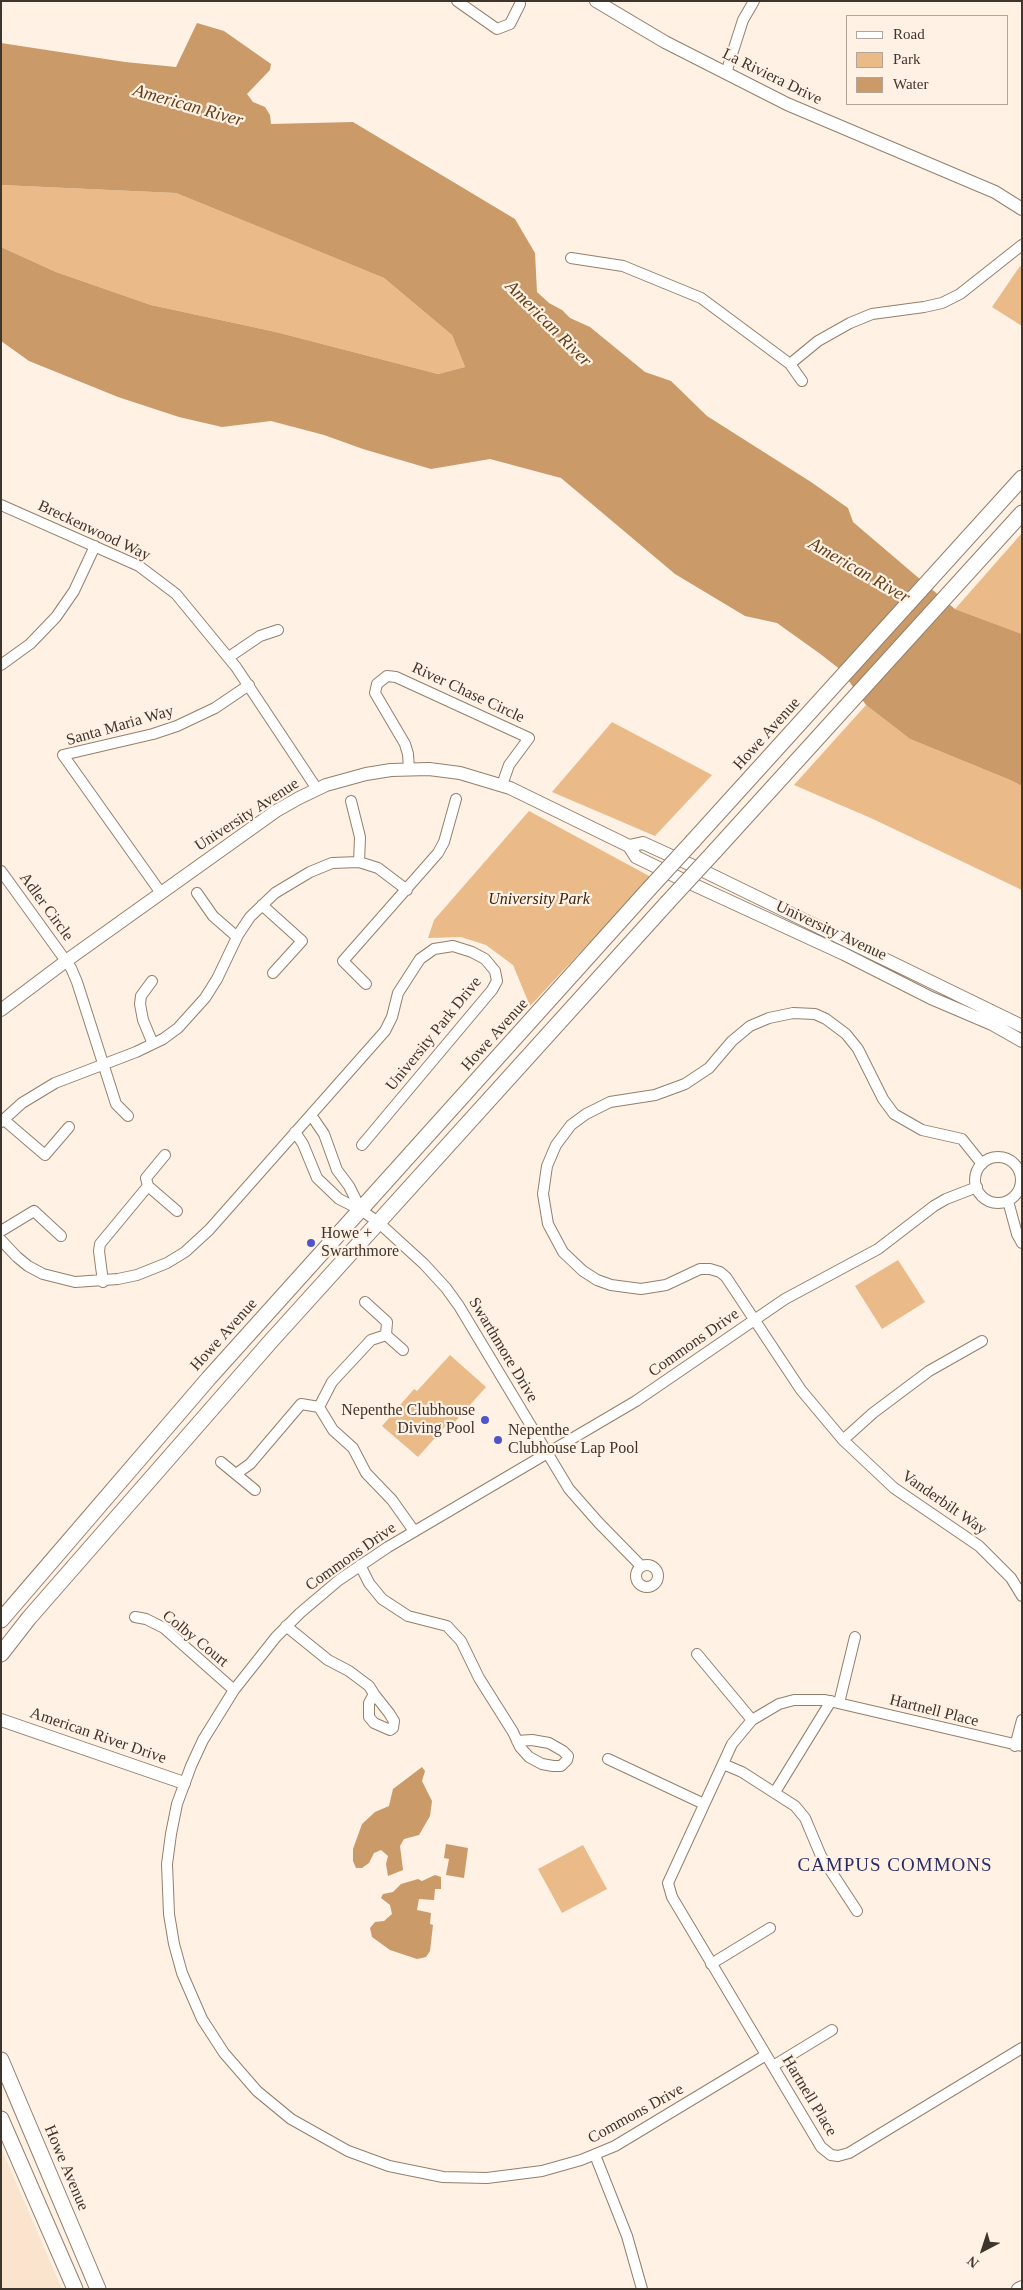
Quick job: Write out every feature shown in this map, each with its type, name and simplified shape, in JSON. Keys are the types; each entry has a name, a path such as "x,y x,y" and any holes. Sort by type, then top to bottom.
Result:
{"main road":[{"name":"Howe Avenue","path":"1,1620 209,1378 1022,478"},
{"path":"1,1654 29,1618 271,1341 667,902 1022,513"},
{"name":"Howe Avenue","path":"1,2060 98,2289"},
{"path":"1,2119 75,2289"}],"street":[{"path":"457,1 497,29 510,24 520,4"},
{"name":"La Riviera Drive","path":"596,1 665,42 818,118 995,192 1022,209"},
{"path":"726,73 743,20 754,1"},
{"path":"790,364 818,341 850,322 872,314 942,303 960,294 1022,245"},
{"path":"571,258 624,266 701,298 790,364 802,381"},
{"name":"Breckenwood Way","path":"1,505 139,566 176,594 229,657 317,789"},
{"path":"1,665 30,644 56,617 74,591 95,546"},
{"path":"229,657 260,636 278,630"},
{"name":"River Chase Circle","path":"409,769 405,744 375,693 376,684 387,676 396,677 529,738 509,765 502,785"},
{"name":"Santa Maria Way","path":"161,893 63,755 153,734 177,726 215,708 249,685"},
{"name":"University Avenue","path":"1,1010 66,961 276,811 317,789 366,774 409,769 460,773 502,785 629,846 636,857 644,861 844,954 931,998 992,1024 1022,1041"},
{"path":"366,984 344,961 438,853 444,842 456,799"},
{"path":"352,800 360,837 359,862"},
{"name":"University Avenue","path":"629,846 643,843 689,864 1022,1026"},
{"path":"69,1127 46,1155 2,1121 37,1093 55,1083 152,1044 178,1028 206,998 237,937 250,917 275,894 320,867 340,862 359,862 378,868 406,890"},
{"name":"Adler Circle","path":"1,871 66,961"},
{"path":"197,893 213,916 237,937"},
{"path":"262,904 302,941 274,973"},
{"name":"University Park Drive","path":"3,1246 28,1266 43,1274 75,1282 103,1282 136,1275 167,1263 185,1252 205,1234 385,1031 392,1017 398,993 420,959 434,949 453,946 472,952 485,959 495,971 497,981 492,990 362,1145"},
{"path":"66,961 77,982 116,1104 128,1116"},
{"path":"152,981 141,996 140,1004 143,1020 152,1044"},
{"name":"Vanderbilt Way","path":"982,1164 962,1140 922,1130 894,1114 883,1099 853,1041 826,1019 804,1012 769,1018 750,1026 732,1042 709,1068 685,1084 655,1095 610,1102 586,1114 571,1125 552,1152 547,1166 543,1194 548,1224 554,1238 570,1260 597,1280 628,1288 651,1288 666,1285 700,1269 716,1270 726,1277 801,1390 843,1440 894,1488 979,1546 1018,1579 1022,1596"},
{"path":"312,1115 324,1134 337,1170 349,1186 361,1210"},
{"path":"295,1132 303,1144 317,1178 339,1199 361,1210"},
{"path":"165,1155 146,1178 148,1186 178,1211"},
{"path":"1004,1158 1017,1167 1020,1174 1019,1190 1008,1201 999,1203 990,1201 982,1196 977,1187 976,1175 982,1164 988,1160 1004,1158"},
{"path":"103,1282 99,1251 100,1244 148,1186"},
{"name":"Commons Drive","path":"766,2055 634,2136 595,2155 564,2166 520,2175 466,2178 422,2174 368,2160 328,2142 291,2119 257,2091 224,2053 202,2019 189,1992 174,1944 169,1914 167,1864 171,1834 184,1782 203,1740 234,1690 254,1662 286,1626 319,1596 360,1565 414,1531 672,1378 754,1319 823,1277 878,1250 940,1202 977,1187"},
{"path":"1008,1201 1017,1234 1022,1243"},
{"name":"Swarthmore Drive","path":"361,1210 378,1222 446,1288 464,1314 569,1489 641,1566"},
{"path":"1,1231 34,1211 60,1236"},
{"path":"365,1302 387,1322 386,1335"},
{"path":"386,1335 403,1350"},
{"path":"318,1407 332,1382 371,1340 386,1335"},
{"path":"843,1440 873,1413 929,1370 982,1341"},
{"path":"236,1474 250,1464 301,1404 318,1407 333,1430 353,1448 366,1473 392,1500 414,1531"},
{"path":"221,1462 255,1490"},
{"path":"360,1565 382,1600 408,1616 447,1626 461,1641 480,1678 517,1741"},
{"name":"Colby Court","path":"135,1617 164,1628 234,1690"},
{"path":"286,1626 328,1660 349,1671 369,1686 374,1694"},
{"path":"775,1792 835,1702 855,1637"},
{"path":"696,1654 752,1720"},
{"name":"Hartnell Place","path":"1019,1746 835,1702 809,1699 794,1700 772,1707 752,1720 732,1744 668,1883 672,1897 711,1964 821,2147 831,2155 838,2156 850,2153 1022,2048"},
{"name":"American River Drive","path":"1,1720 184,1782"},
{"path":"1019,1746 1022,1720"},
{"path":"608,1759 704,1804"},
{"path":"723,1764 775,1792 795,1806 805,1818 821,1856 857,1911"},
{"path":"711,1964 770,1928"},
{"path":"773,2066 832,2030"},
{"path":"595,2155 627,2236 642,2289"},
{"path":"1018,2289 1022,2287"}],"shaded area":[{"path":"1,2148 62,2289 1,2289"}],"green space":[{"path":"1,185 176,193 384,278 452,335 465,367 438,374 276,332 151,305 56,272 1,247"},
{"path":"1020,266 1022,268 1022,326 992,307"},
{"path":"1022,533 1022,634 955,609"},
{"path":"866,705 910,739 1022,786 1022,890 873,819 794,785"},
{"path":"612,722 712,775 655,836 552,792"},
{"name":"University Park","path":"529,811 651,877 530,1006 513,965 486,945 461,937 428,938 434,920"},
{"path":"898,1260 925,1302 882,1329 855,1286"},
{"path":"450,1355 486,1387 454,1423 450,1421 418,1457 382,1426 414,1389 417,1391"},
{"path":"583,1845 607,1889 562,1913 538,1869"}],"water":[{"name":"American River","path":"197,23 224,31 271,64 270,70 247,94 253,102 265,107 270,115 271,124 353,122 515,219 535,253 537,292 549,303 562,310 570,318 590,327 645,372 671,381 707,416 811,482 848,508 853,522 955,609 1022,634 1022,786 910,739 866,705 841,670 819,653 777,623 745,616 675,574 561,478 490,459 431,469 363,449 324,435 271,421 222,427 179,417 118,397 29,361 1,341 1,247 56,272 151,305 276,332 438,374 465,367 452,335 384,278 176,193 1,185 1,43 125,62 176,67"},
{"path":"422,1767 425,1771 422,1781 432,1801 430,1816 419,1835 404,1839 400,1846 403,1870 388,1876 386,1864 388,1856 381,1850 374,1853 369,1863 362,1868 356,1868 353,1861 353,1849 362,1824 375,1812 389,1806 393,1789"},
{"path":"446,1844 468,1848 464,1878 446,1875 449,1859 444,1858"},
{"path":"435,1875 441,1877 441,1889 435,1889 434,1900 419,1899 417,1910 431,1913 430,1924 433,1925 430,1951 426,1957 417,1959 390,1950 372,1937 370,1928 375,1922 384,1921 392,1914 390,1905 381,1898 383,1894 393,1892 401,1884 418,1879 422,1881"}],"place":[{"name":"Howe + Swarthmore","path":"311,1243"},
{"name":"Nepenthe Clubhouse Diving Pool","path":"485,1420"},
{"name":"Nepenthe Clubhouse Lap Pool","path":"498,1440"}],"district":[{"name":"CAMPUS COMMONS","path":"895,1866"}]}
